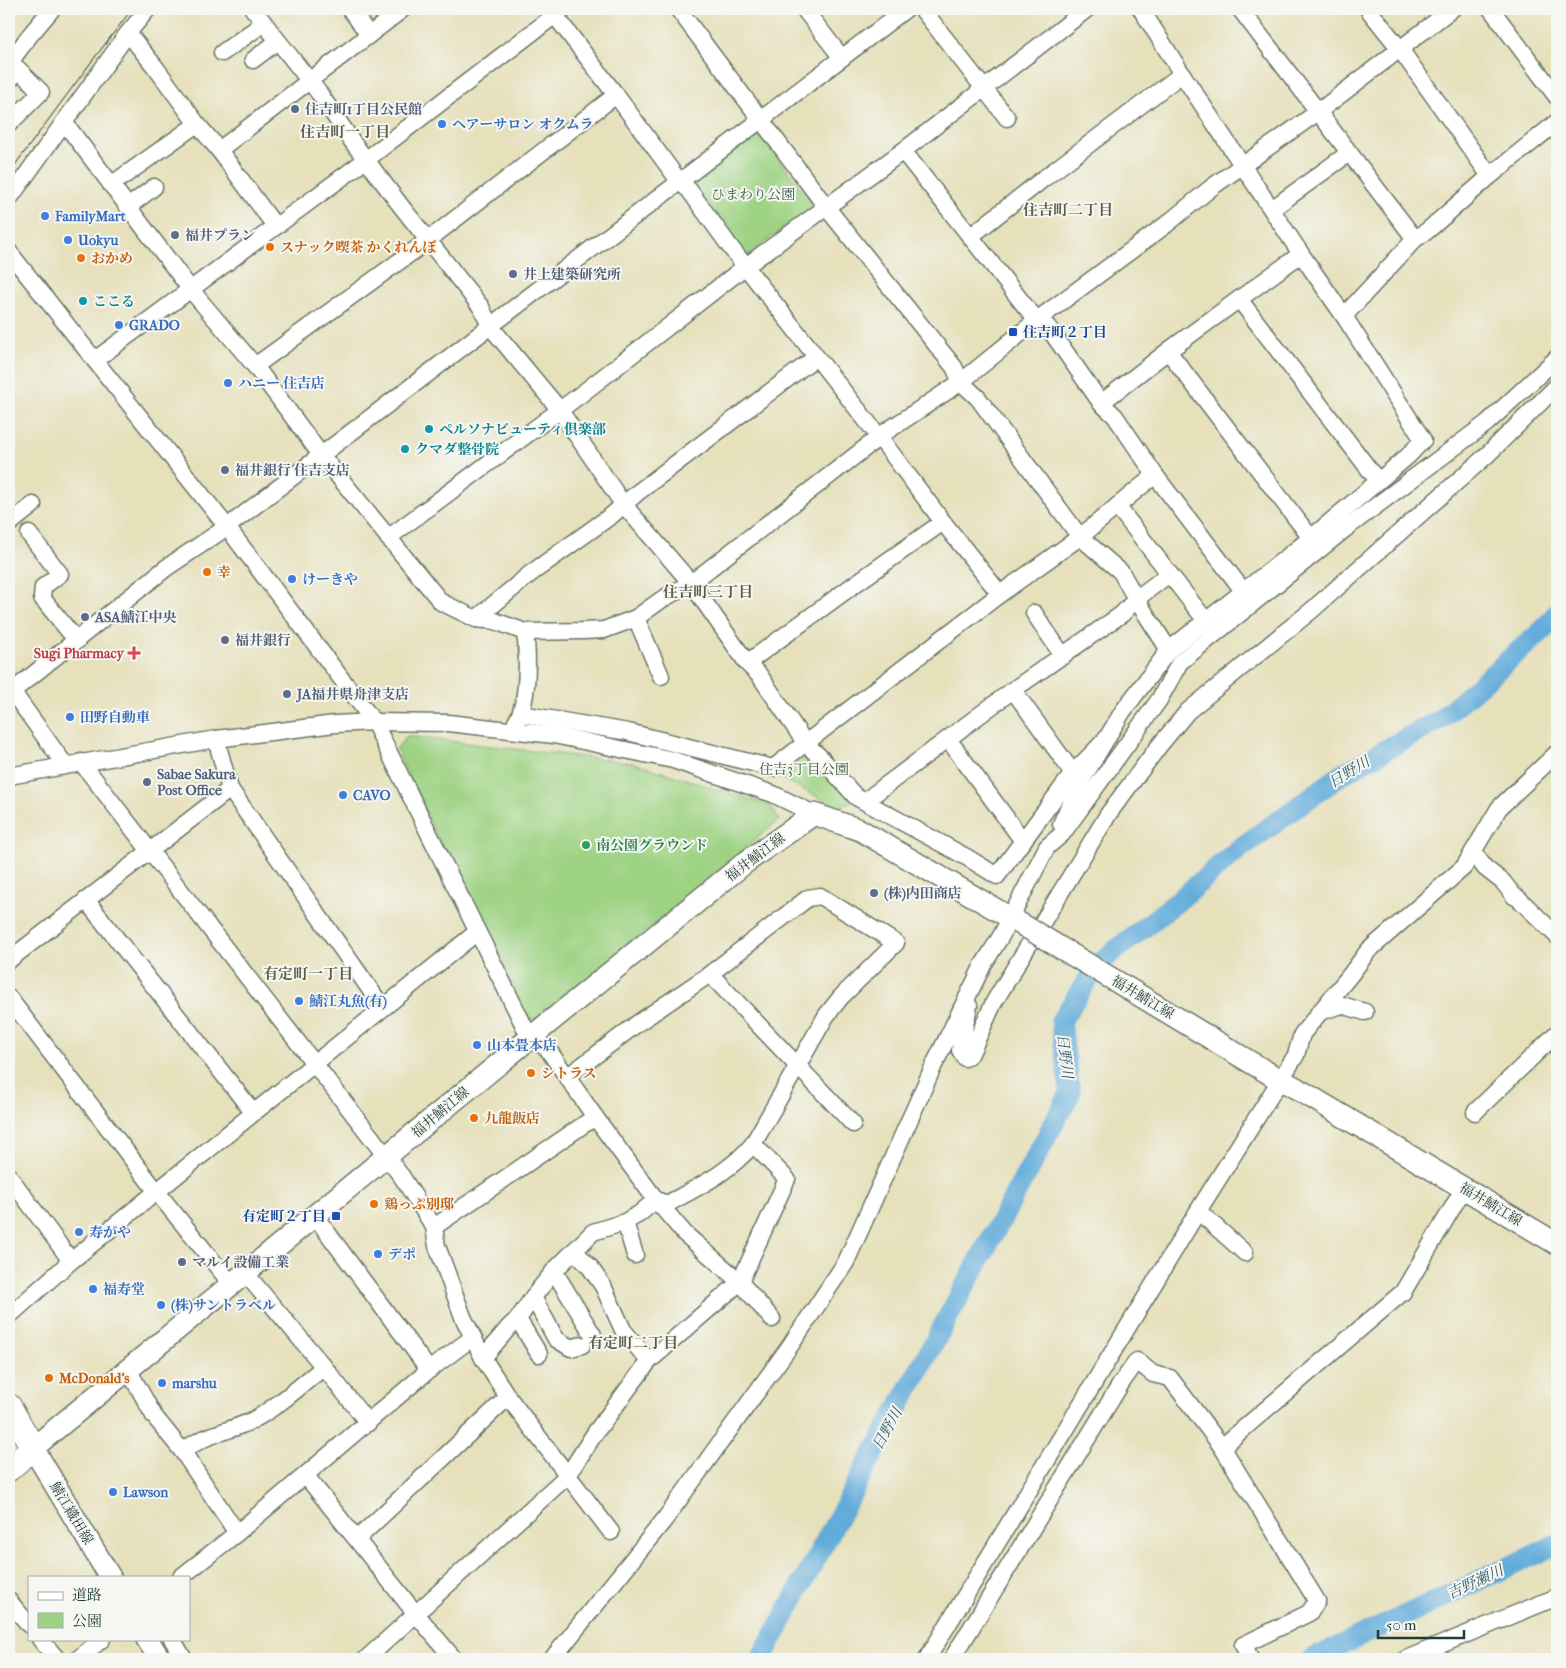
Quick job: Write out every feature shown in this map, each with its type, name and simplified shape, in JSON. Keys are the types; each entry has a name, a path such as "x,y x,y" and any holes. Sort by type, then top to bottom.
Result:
{"highway":[{"path":"9,1406 34,1448 9,1469"}],"main road":[{"name":"福井鯖江線","path":"34,1448 128,1369 239,1280 386,1156 746,862 814,814 860,830 1018,922 1557,1244"},
{"name":"鯖江織田線","path":"34,1448 109,1576"},
{"path":"148,1640 160,1659"}],"street":[{"path":"9,124 41,92 14,75 10,62 52,9"},
{"path":"9,199 128,33 148,9"},
{"path":"253,9 309,80 354,144 427,240 481,307 490,326 559,410 623,504 691,583 747,663 760,676 806,744 856,797 997,876 1073,773 1108,738"},
{"path":"350,9 369,35"},
{"path":"219,150 403,9"},
{"path":"678,9 827,208 954,367 961,382 978,398 1080,537 1121,572 1169,650"},
{"path":"804,9 842,58"},
{"path":"611,1532 508,1397 483,1358 472,1338 437,1246 434,1227 402,1177 150,851 10,691 77,641 166,568 227,527 906,9"},
{"path":"922,9 1007,118"},
{"path":"388,538 584,392 746,266 903,151 1087,9"},
{"path":"1062,834 1061,823 1077,788 1123,711 1169,650 1311,538 1408,456 1423,440 1344,316 1301,254 1141,9"},
{"path":"1240,9 1415,239"},
{"path":"1368,9 1400,49 1490,176"},
{"path":"64,122 191,290 255,366 321,455 440,602 476,619 495,621 525,632 604,630 636,618 691,583 887,431 961,382 1037,320 1160,229 1212,187 1318,112 1452,9"},
{"path":"1491,9 1557,97"},
{"path":"95,360 367,159 556,11 730,248 746,266 1000,594"},
{"path":"222,53 264,23"},
{"path":"128,33 219,150 275,226"},
{"path":"253,60 278,41"},
{"path":"971,236 1042,179 1182,74"},
{"path":"255,366 299,336 427,240 616,94"},
{"path":"1344,316 1415,239 1557,122"},
{"path":"111,185 197,124"},
{"path":"903,151 1037,320 1048,327 1101,403 1115,416 1155,475 1244,592"},
{"path":"1272,209 1349,153"},
{"path":"128,207 154,187"},
{"path":"9,252 227,527 374,722 530,1038 547,1048 595,1118 656,1200 685,1234 740,1282 772,1319"},
{"path":"1101,403 1168,350 1301,254"},
{"path":"1239,299 1378,482"},
{"path":"1168,350 1311,538"},
{"path":"476,619 530,574 612,515 623,504 816,357"},
{"path":"552,1659 665,1519 790,1346 846,1262 934,1064 972,989 1018,922 1047,847 1062,834 1159,700 1180,662 1345,529 1488,423 1557,358"},
{"path":"972,989 960,1050 965,1058 971,1053 994,1002 1109,813 1188,711 1320,604 1486,456 1557,386"},
{"path":"521,714 628,732 773,768 1000,594 1080,537 1155,475"},
{"path":"12,516 33,505"},
{"path":"1117,506 1206,621"},
{"path":"747,663 943,522"},
{"path":"29,534 60,574 44,587 42,598 77,641"},
{"path":"865,801 1013,690 1122,614 1136,599 1170,574"},
{"path":"1034,613 1063,656"},
{"path":"636,618 661,676"},
{"path":"511,730 521,714 528,650 525,632"},
{"path":"1013,690 1073,773"},
{"path":"9,776 216,739 335,724 374,722 448,723 554,735 673,760 773,794 814,814"},
{"path":"216,739 230,789 383,1008"},
{"path":"948,739 1023,841"},
{"path":"927,1659 1198,1211 1275,1076 1296,1055 1302,1034 1368,951 1464,867 1499,808 1557,753"},
{"path":"9,960 230,789"},
{"path":"1473,852 1486,868 1503,882 1514,896 1557,936"},
{"path":"567,1077 638,1023 710,974 808,898 820,896 896,943 841,997 826,1016 753,1144 743,1156 723,1173 667,1204 656,1200"},
{"path":"86,900 254,1112"},
{"path":"9,1316 71,1261 477,932"},
{"path":"710,974 852,1124"},
{"path":"9,998 157,1192 324,1367 368,1423"},
{"path":"1319,1012 1342,1005 1365,1012"},
{"path":"1475,1112 1557,1033"},
{"path":"434,1227 595,1118"},
{"path":"366,1659 568,1475 595,1433 649,1361 740,1282 787,1179 753,1144"},
{"path":"9,1176 71,1261"},
{"path":"1222,1447 1403,1292 1464,1188"},
{"path":"483,1358 518,1319 554,1271 592,1232 625,1222 656,1200"},
{"path":"1198,1211 1245,1253"},
{"path":"315,1216 429,1370"},
{"path":"625,1222 635,1255"},
{"path":"574,1251 589,1266 603,1286 623,1330 649,1361"},
{"path":"533,1297 556,1339 571,1348 587,1340 554,1271"},
{"path":"518,1319 539,1354"},
{"path":"182,1576 306,1476 429,1370 472,1338"},
{"path":"952,1659 1122,1382 1137,1361 1153,1374 1170,1378 1222,1447 1316,1601 1309,1613 1243,1645 1251,1659"},
{"path":"183,1452 192,1444 252,1420 280,1402 324,1367"},
{"path":"128,1369 154,1416 183,1452 237,1533"},
{"path":"356,1539 508,1397"},
{"path":"306,1476 454,1659"},
{"path":"1406,1659 1557,1597"},
{"path":"9,1601 28,1624"},
{"path":"41,1640 57,1659"},
{"path":"78,1659 101,1640"},
{"path":"173,1640 184,1659"}],"green space":[{"name":"ひまわり公園","path":"758,132 814,205 747,256 691,182"},
{"name":"南公園グラウンド","path":"407,736 634,763 771,806 779,820 539,1020 521,1016 396,749"},
{"name":"住吉3丁目公園","path":"805,746 854,798 841,809 770,773"}],"waterway":[{"name":"日野川","path":"761,1659 1070,1094 1061,1021 1098,964 1179,900 1239,849 1344,773 1441,719 1543,630 1557,613"},
{"name":"吉野瀬川","path":"1312,1659 1557,1544"}],"tram line":[{"path":"9,173 132,9"}],"place":[{"name":"住吉町1丁目公民館","path":"295,109"},
{"name":"ヘアーサロン オクムラ","path":"442,124"},
{"name":"FamilyMart","path":"45,216"},
{"name":"福井プラン","path":"175,235"},
{"name":"Uokyu","path":"68,240"},
{"name":"スナック喫茶 かくれんぼ","path":"270,247"},
{"name":"おかめ","path":"81,258"},
{"name":"井上建築研究所","path":"513,274"},
{"name":"ここる","path":"83,301"},
{"name":"GRADO","path":"119,325"},
{"name":"住吉町２丁目","path":"1013,332"},
{"name":"ハニー 住吉店","path":"228,383"},
{"name":"ペルソナビューティ倶楽部","path":"429,429"},
{"name":"クマダ整骨院","path":"405,449"},
{"name":"福井銀行 住吉支店","path":"225,470"},
{"name":"幸","path":"207,572"},
{"name":"けーきや","path":"292,579"},
{"name":"ASA鯖江中央","path":"85,617"},
{"name":"福井銀行","path":"225,640"},
{"name":"Sugi Pharmacy","path":"134,653"},
{"name":"JA福井県舟津支店","path":"287,694"},
{"name":"田野自動車","path":"70,717"},
{"name":"Sabae Sakura Post Office","path":"147,782"},
{"name":"CAVO","path":"343,795"},
{"name":"南公園グラウンド","path":"586,845"},
{"name":"(株)内田商店","path":"874,893"},
{"name":"鯖江丸魚(有)","path":"299,1001"},
{"name":"山本畳本店","path":"477,1045"},
{"name":"シトラス","path":"531,1073"},
{"name":"九龍飯店","path":"474,1118"},
{"name":"鶏っぷ別邸","path":"374,1204"},
{"name":"有定町２丁目","path":"336,1216"},
{"name":"寿がや","path":"79,1232"},
{"name":"デポ","path":"378,1254"},
{"name":"マルイ設備工業","path":"182,1262"},
{"name":"福寿堂","path":"93,1289"},
{"name":"(株)サントラベル","path":"161,1305"},
{"name":"McDonald's","path":"49,1378"},
{"name":"marshu","path":"162,1383"},
{"name":"Lawson","path":"113,1492"}],"district":[{"name":"住吉町一丁目","path":"345,132"},
{"name":"住吉町二丁目","path":"1068,210"},
{"name":"住吉町三丁目","path":"708,592"},
{"name":"有定町一丁目","path":"308,974"},
{"name":"有定町二丁目","path":"633,1343"}]}
